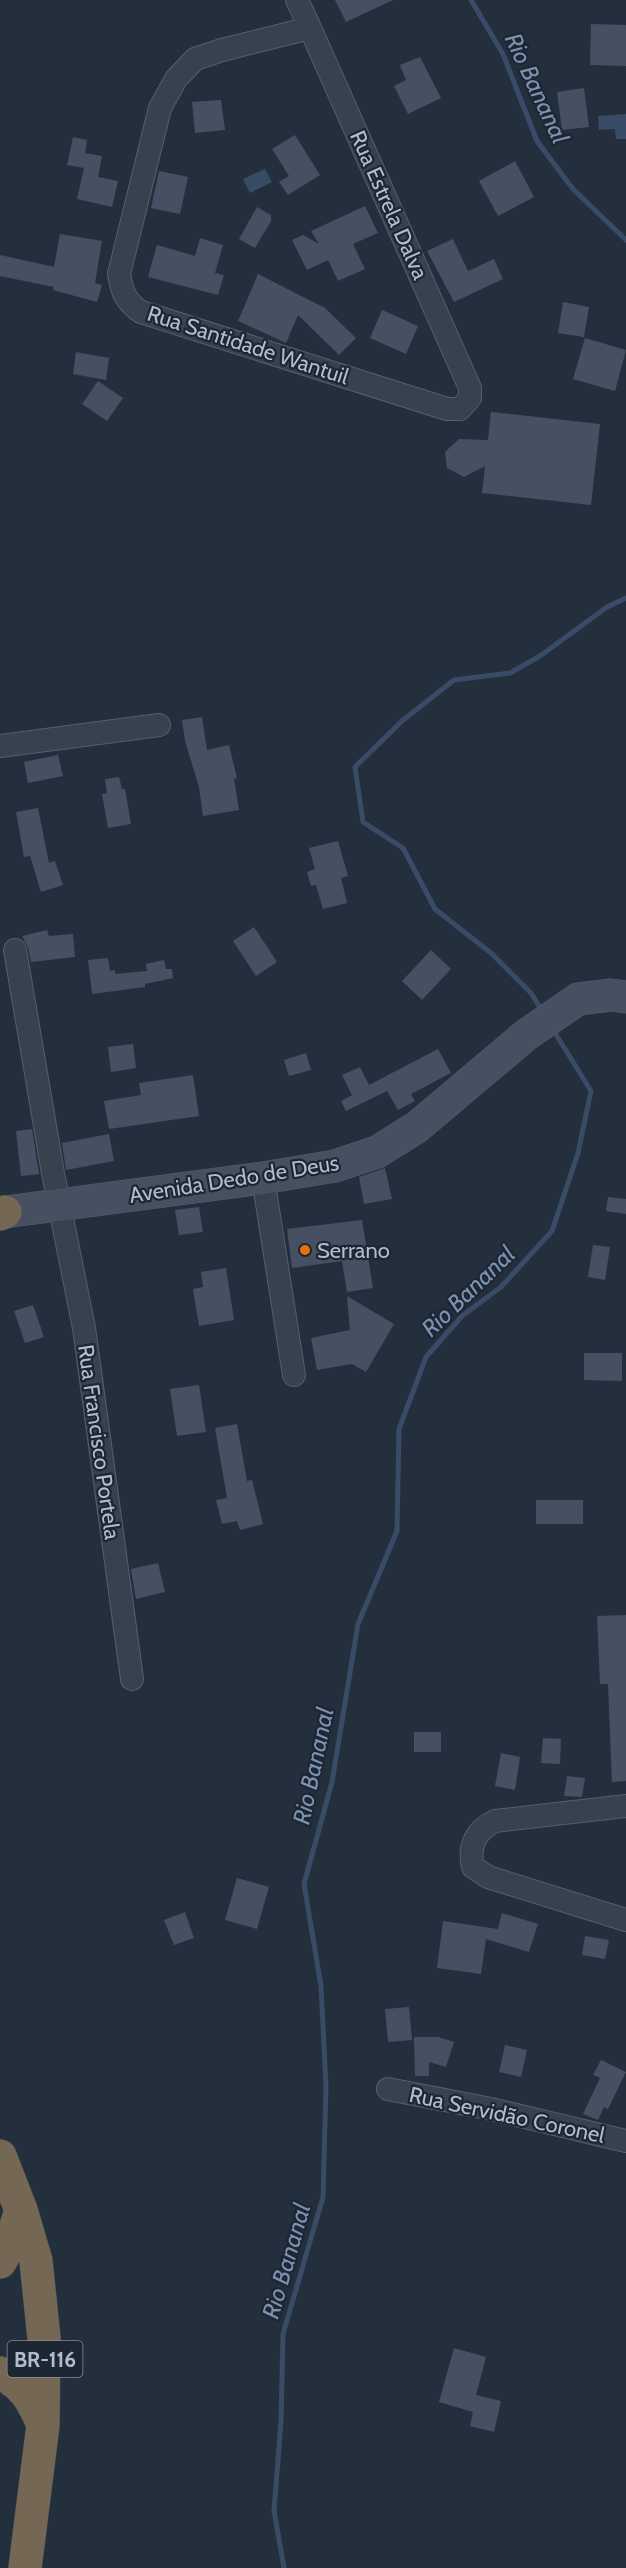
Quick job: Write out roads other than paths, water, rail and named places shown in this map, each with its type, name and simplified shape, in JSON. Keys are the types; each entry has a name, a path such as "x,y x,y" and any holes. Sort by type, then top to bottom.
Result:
{"highway":[{"name":"BR-116","path":"0,2156 21,2210 36,2261 41,2300 45,2376 44,2425 26,2554"},
{"path":"0,2262 21,2210"},
{"path":"0,2373 15,2380 31,2398 44,2425"},
{"path":"0,2567 26,2554"}],"main road":[{"name":"Avenida Dedo de Deus","path":"2,1212 263,1178 335,1166 377,1152 417,1127 526,1035 578,999 611,995 626,997"}],"street":[{"name":"Rua Estrela Dalva","path":"297,0 470,388 470,398 460,409"},
{"name":"Rua Santidade Wantuil","path":"310,28 195,59 176,79 160,108 119,274 123,294 130,304 141,312 447,409 460,409"},
{"path":"0,746 159,725"},
{"name":"Rua Francisco Portela","path":"15,950 53,1173 84,1328 132,1680"},
{"path":"263,1178 294,1375"},
{"path":"626,1806 495,1821 484,1826 476,1836 470,1854 472,1867 488,1877 626,1920"},
{"name":"Rua Servidão Coronel","path":"388,2089 523,2116 626,2141"}],"water":[{"path":"626,114 626,139 616,139 615,129 599,130 598,116"},
{"path":"265,169 272,182 250,193 243,179"}],"waterway":[{"name":"Rio Bananal","path":"471,0 503,54 537,141 573,189 626,240"},
{"name":"Rio Bananal","path":"543,1012 531,993 491,953 435,909 403,848 363,822 355,767 402,721 454,680 510,673 540,656 607,607 626,598"},
{"name":"Rio Bananal","path":"284,2568 274,2511 281,2421 283,2334 323,2197 326,2086 321,1986 304,1884 332,1782 358,1624 397,1531 399,1429 426,1357 462,1316 501,1287 552,1231 578,1153 591,1091 552,1028"}],"place":[{"name":"Serrano","path":"305,1250"}]}
